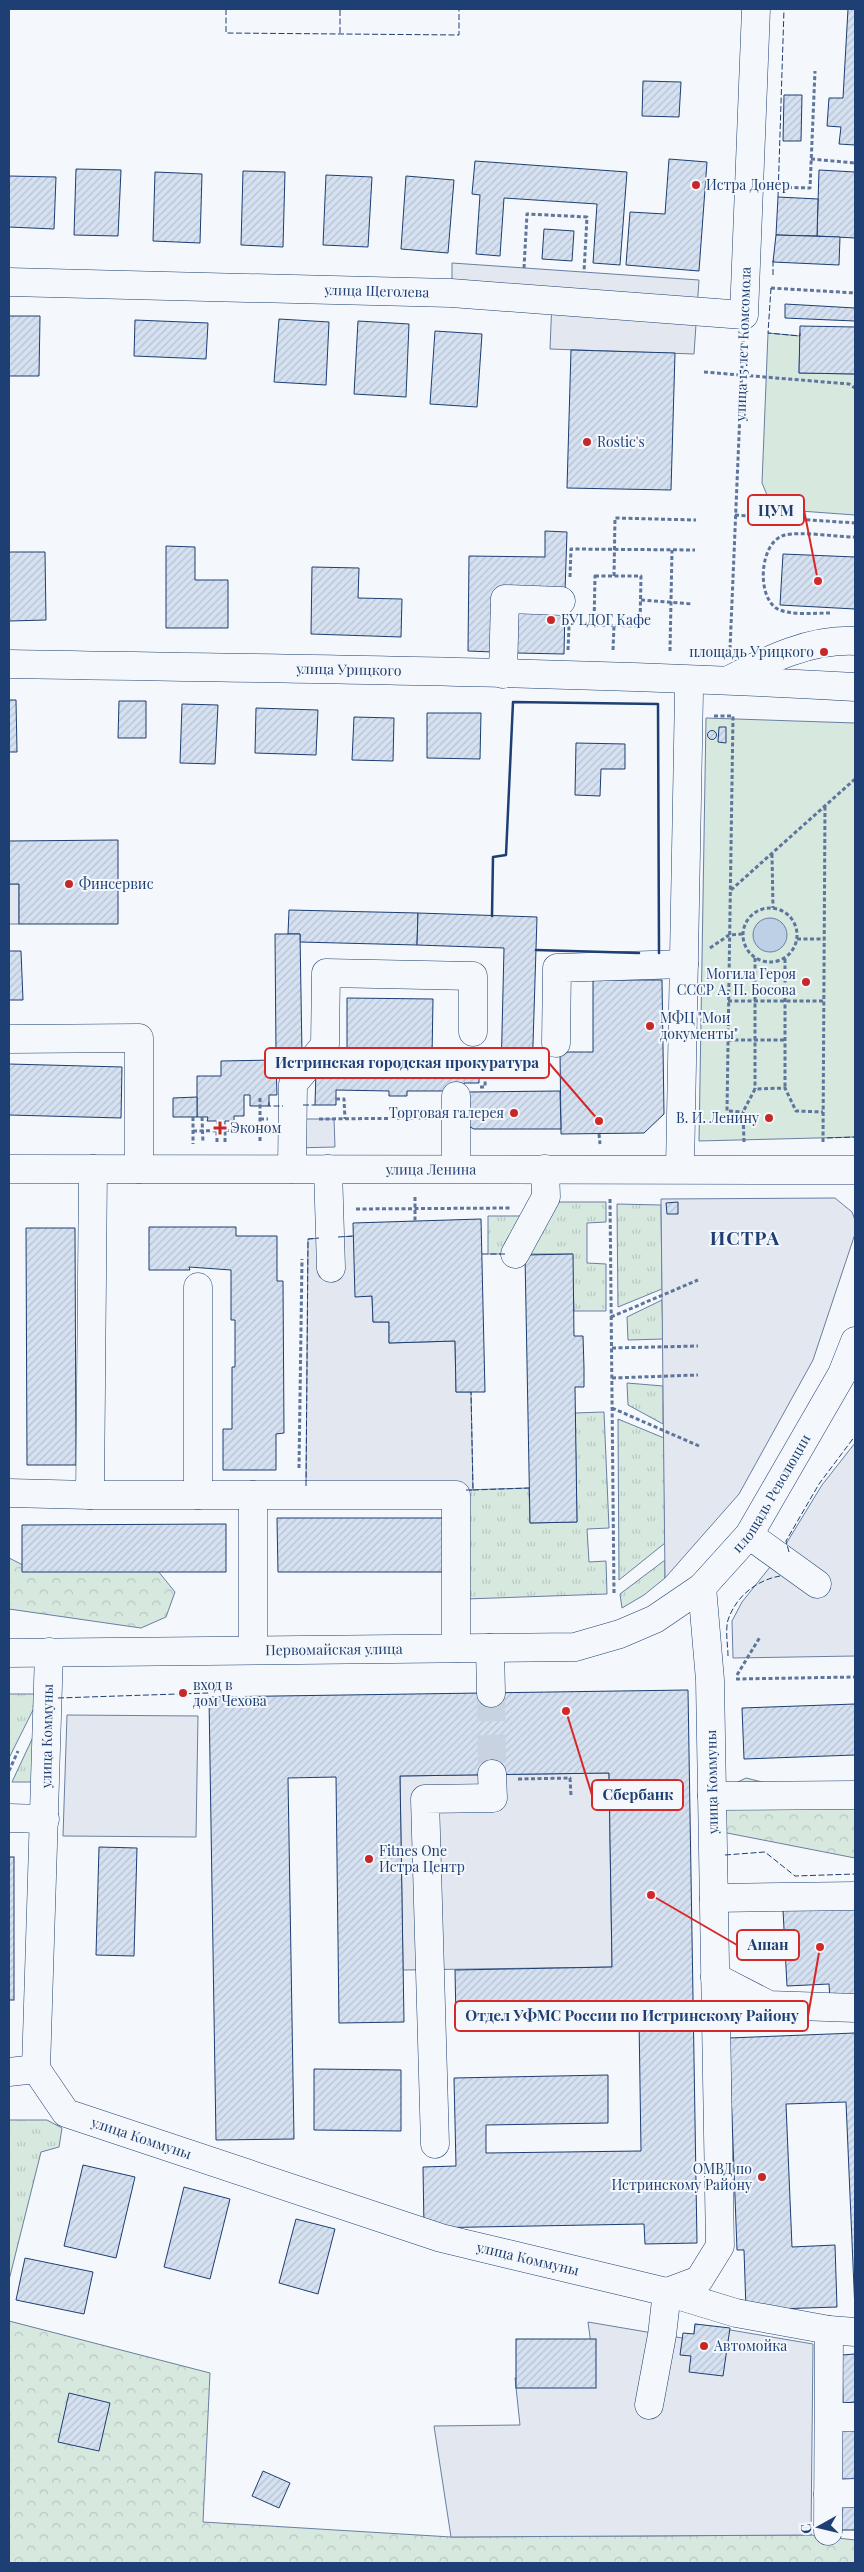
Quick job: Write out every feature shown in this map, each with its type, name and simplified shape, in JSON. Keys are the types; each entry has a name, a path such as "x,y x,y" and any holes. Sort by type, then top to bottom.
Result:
{"street":[{"name":"улица 15 лет Комсомола","path":"744,315 756,9"},
{"name":"улица Щеголева","path":"9,282 452,293 744,315"},
{"path":"503,674 505,599 567,602"},
{"path":"680,1169 689,695 729,680 759,664 793,650 845,641"},
{"name":"улица Урицкого","path":"9,664 503,674 689,695"},
{"path":"729,680 855,687"},
{"path":"556,1043 557,968 684,964"},
{"path":"292,1169 293,1084 325,1046 326,973 473,976 473,1032"},
{"path":"9,1040 139,1038 139,1169"},
{"path":"456,1107 456,1169"},
{"name":"улица Ленина","path":"9,1169 855,1170"},
{"path":"90,1495 93,1169"},
{"path":"328,1169 331,1268"},
{"path":"515,1254 546,1197 545,1169"},
{"path":"198,1287 198,1495"},
{"name":"площадь Революции","path":"655,1619 702,1587 749,1535 842,1374 855,1341"},
{"path":"9,1494 456,1495 456,1648"},
{"path":"253,1495 253,1650"},
{"path":"749,1535 817,1584"},
{"name":"улица Коммуны","path":"667,2292 699,2280 720,2246 710,1680 702,1587"},
{"name":"Первомайская улица","path":"9,1653 575,1647 620,1634 655,1619"},
{"path":"490,1648 491,1693"},
{"name":"улица Коммуны","path":"49,1652 36,2069 66,2112 441,2238 667,2292 736,2313 830,2330"},
{"path":"435,2144 426,1799 493,1798 500,1777"},
{"path":"712,1796 855,1795"},
{"path":"9,1818 45,1819"},
{"path":"714,1898 855,1896"},
{"path":"715,1977 769,2005 855,2008"},
{"path":"9,2072 36,2069"},
{"path":"649,2405 662,2335 667,2292"},
{"path":"828,2531 828,2494 842,2417 830,2330"},
{"path":"828,2494 855,2493"}],"path":[{"path":"749,185 810,188 815,71"},
{"path":"811,159 855,163"},
{"path":"524,268 528,214 587,217 584,272"},
{"path":"745,286 855,293"},
{"name":"улица 15 лет Комсомола","path":"729,680 744,315"},
{"path":"704,372 848,384 855,388"},
{"path":"735,516 855,523"},
{"path":"614,576 615,518 696,520"},
{"path":"838,614 784,611 776,608 766,593 764,580 766,555 770,545 786,535 855,537"},
{"path":"568,660 567,602 571,548 695,550"},
{"path":"670,654 672,550"},
{"path":"595,576 614,576 641,576 640,626 594,625 595,576"},
{"path":"641,600 692,604"},
{"path":"613,652 614,625"},
{"path":"689,695 733,716 726,1111 744,1112"},
{"path":"730,890 855,779"},
{"path":"823,1142 825,806"},
{"path":"772,853 773,908"},
{"path":"773,908 789,915 794,922 797,939 795,946 785,959 770,963 755,958 744,943 745,925 756,912 773,908"},
{"path":"797,939 824,939"},
{"path":"744,1142 744,1112 755,1089 755,958"},
{"path":"785,959 785,1088 796,1110 823,1112"},
{"path":"728,1000 823,1001"},
{"path":"292,1119 345,1119 456,1107 466,1096 466,1088 486,1088 486,1032 473,1032"},
{"path":"728,1040 785,1040"},
{"path":"755,1089 785,1088"},
{"path":"260,1098 260,1148"},
{"path":"336,1099 344,1099 345,1119"},
{"path":"202,1116 203,1148"},
{"path":"193,1117 193,1148"},
{"path":"221,1130 225,1148"},
{"path":"217,1148 221,1130"},
{"path":"193,1131 260,1130"},
{"path":"599,1134 600,1144"},
{"path":"414,1193 415,1221"},
{"path":"610,1199 614,1593"},
{"path":"328,1209 540,1208"},
{"path":"298,1496 302,1253"},
{"path":"612,1318 698,1280"},
{"path":"612,1348 698,1346"},
{"path":"612,1378 698,1376"},
{"path":"612,1408 699,1446"},
{"path":"760,1637 734,1679 855,1677"},
{"path":"500,1777 570,1778 571,1796"}],"green space":[{"path":"768,333 800,336 799,373 855,374 855,515 773,509 762,483"},
{"path":"706,718 855,723 855,1137 699,1141"},
{"path":"548,1202 606,1202 606,1222 587,1223 587,1263 606,1264 606,1311 574,1311 572,1254 488,1254 488,1216 547,1216"},
{"path":"617,1204 661,1205 662,1289 618,1307"},
{"path":"662,1300 663,1339 628,1340 627,1317"},
{"path":"627,1383 663,1386 663,1424 628,1405"},
{"path":"604,1412 609,1528 587,1529 589,1562 606,1561 607,1594 466,1599 462,1490 529,1488 530,1523 577,1522 575,1413"},
{"path":"618,1419 664,1438 665,1543 619,1580"},
{"path":"9,1558 23,1565 158,1571 175,1592 166,1617 141,1628 9,1609"},
{"path":"665,1560 665,1578 644,1595 622,1608 620,1594"},
{"path":"9,1694 41,1694 9,1758"},
{"path":"41,1720 40,1782 12,1782"},
{"path":"746,1778 855,1805 855,1858 722,1832 721,1790"},
{"path":"9,2120 47,2120 62,2128 59,2147 41,2152 9,2280"},
{"path":"9,2321 210,2373 203,2522 451,2537 811,2535 855,2540 855,2563 9,2563"}],"shaded area":[{"path":"452,263 699,280 694,354 550,349 552,300 452,293"},
{"path":"9,884 19,884 19,924 9,924"},
{"path":"292,1119 334,1119 335,1147 293,1148"},
{"path":"835,1198 852,1212 855,1220 855,1234 813,1360 739,1494 665,1578 661,1199"},
{"path":"354,1236 356,1296 372,1296 373,1322 389,1322 389,1343 455,1341 456,1392 471,1392 473,1490 306,1489 308,1239"},
{"path":"855,1443 855,1656 733,1658 732,1621 742,1602 778,1557 822,1485"},
{"path":"67,1715 198,1716 196,1837 63,1836"},
{"path":"609,1773 612,1967 403,1970 400,1776"},
{"path":"588,2322 682,2338 694,2334 695,2324 813,2344 811,2535 451,2537 434,2426 520,2425 515,2378 595,2374"}],"water":[{"path":"770,918 782,923 787,935 782,947 770,952 758,947 753,935 758,923"}],"building":[{"path":"848,9 855,9 855,145 839,144 841,127 827,126 829,98 843,98"},
{"path":"643,81 681,82 679,117 642,116"},
{"path":"784,95 802,95 801,141 783,141"},
{"path":"669,159 707,162 699,271 626,265 630,212 665,214"},
{"path":"475,161 627,172 620,265 593,263 597,204 504,198 500,256 476,254 480,195 472,194"},
{"path":"76,169 121,170 118,236 74,235"},
{"path":"819,170 855,172 855,238 817,236"},
{"path":"243,171 285,172 283,247 241,245"},
{"path":"155,172 202,174 200,243 153,241"},
{"path":"326,175 372,177 368,247 323,245"},
{"path":"9,176 56,177 54,229 9,227"},
{"path":"406,176 454,180 448,253 401,249"},
{"path":"778,197 818,199 817,236 776,235"},
{"path":"544,229 574,231 572,261 542,259"},
{"path":"776,235 840,237 839,265 773,262"},
{"path":"785,304 855,308 855,321 785,318"},
{"path":"9,316 40,316 39,376 9,376"},
{"path":"279,319 329,322 326,385 274,382"},
{"path":"135,320 208,323 206,359 134,356"},
{"path":"358,321 409,324 406,397 354,394"},
{"path":"800,326 855,327 855,374 799,373"},
{"path":"435,331 482,334 477,407 430,404"},
{"path":"571,350 675,353 671,490 567,488"},
{"path":"545,531 567,532 565,592 494,591 493,652 468,651 469,556 545,557"},
{"path":"166,546 195,547 195,580 228,580 228,628 166,628"},
{"path":"9,552 45,552 46,620 9,621"},
{"path":"783,554 855,557 855,609 780,605"},
{"path":"312,567 359,568 358,598 402,599 401,637 311,634"},
{"path":"518,607 565,608 564,654 517,653"},
{"path":"9,700 16,700 17,752 9,752"},
{"path":"119,701 146,701 146,738 118,738"},
{"path":"182,704 218,705 215,764 180,763"},
{"path":"256,708 318,710 316,755 255,753"},
{"path":"427,713 481,713 480,759 427,758"},
{"path":"354,717 394,718 393,761 352,760"},
{"path":"719,727 726,727 726,743 718,742"},
{"path":"712,731 716,735 712,739 708,735"},
{"path":"576,743 625,744 625,769 601,769 600,796 575,795"},
{"path":"118,840 118,924 19,924 19,884 9,884 9,841"},
{"path":"289,910 418,913 417,945 300,942 300,934 288,934"},
{"path":"418,913 537,917 532,1076 501,1075 504,948 417,945"},
{"path":"275,934 300,934 302,1054 276,1054"},
{"path":"9,951 21,951 23,1000 9,1000"},
{"path":"593,980 662,980 664,1114 644,1133 561,1134 560,1052 593,1052"},
{"path":"347,998 433,999 432,1057 479,1058 479,1083 464,1083 464,1091 407,1091 407,1096 389,1096 389,1091 336,1090 336,1105 315,1105 316,1070 347,1070"},
{"path":"276,1060 277,1095 269,1095 269,1106 250,1106 250,1095 244,1095 244,1116 234,1116 234,1121 225,1121 225,1128 217,1128 217,1121 207,1121 208,1117 197,1117 197,1076 221,1076 221,1061"},
{"path":"9,1064 122,1067 121,1118 9,1115"},
{"name":"Торговая галерея","path":"560,1091 561,1129 474,1129 468,1126 468,1092"},
{"path":"197,1097 197,1117 173,1117 173,1098"},
{"path":"678,1202 678,1214 667,1214 666,1203"},
{"path":"481,1219 485,1392 456,1392 455,1341 389,1343 389,1322 373,1322 372,1296 355,1297 353,1223"},
{"path":"149,1227 236,1227 236,1236 277,1236 277,1281 283,1281 284,1433 276,1434 276,1470 223,1470 223,1429 232,1429 232,1367 235,1367 235,1320 231,1320 231,1270 189,1267 190,1270 149,1270"},
{"path":"26,1228 75,1228 76,1465 27,1465"},
{"path":"573,1254 574,1336 583,1336 584,1368 584,1387 575,1387 577,1522 530,1523 525,1255"},
{"path":"277,1518 445,1518 445,1572 278,1572"},
{"path":"226,1524 226,1572 22,1572 22,1525"},
{"path":"688,1690 697,2243 645,2244 644,2224 424,2228 423,2167 456,2166 454,2078 608,2075 608,2123 486,2125 486,2153 641,2151 639,2018 456,2021 455,1970 612,1967 609,1773 400,1776 404,2022 339,2023 336,1777 288,1778 294,2139 216,2140 209,1697"},
{"path":"855,1704 855,1755 744,1759 742,1708"},
{"path":"99,1847 137,1848 134,1956 96,1955"},
{"path":"9,1857 14,1857 14,2000 9,2000"},
{"path":"855,1907 855,1998 830,2000 829,1984 787,1986 783,1910"},
{"name":"ОМВД по Истринскому Району","path":"855,2033 855,2311 846,2102 786,2104 792,2247 835,2245 837,2307 746,2310 744,2250 737,2250 729,2038"},
{"path":"314,2069 401,2070 401,2131 314,2130"},
{"path":"83,2165 135,2177 116,2258 64,2246"},
{"path":"184,2187 230,2199 210,2279 164,2267"},
{"path":"296,2219 335,2229 318,2294 279,2283"},
{"path":"25,2258 93,2272 84,2314 16,2300"},
{"name":"Автомойка","path":"695,2324 730,2328 723,2376 689,2372 691,2356 680,2355 683,2333 694,2334"},
{"path":"516,2339 596,2339 596,2388 516,2388"},
{"path":"855,2354 855,2402 843,2403 842,2355"},
{"path":"69,2393 110,2403 99,2451 58,2442"},
{"path":"842,2428 855,2428 855,2479 841,2479"},
{"path":"263,2471 290,2483 279,2508 252,2496"},
{"path":"842,2504 855,2504 855,2530 841,2530"}],"tunnel":[{"path":"491,1693 492,1774"}],"fence":[{"path":"226,9 226,33 459,35 459,9"},
{"path":"340,9 340,33"},
{"path":"778,197 784,9"},
{"path":"773,260 773,275"},
{"path":"771,288 768,333 800,336 800,333"},
{"path":"269,1102 269,1106 283,1106"},
{"path":"303,1105 315,1105"},
{"path":"827,1138 855,1137"},
{"path":"338,1237 354,1236"},
{"path":"306,1486 308,1239 319,1238"},
{"path":"482,1254 505,1254"},
{"path":"466,1490 473,1490 471,1392"},
{"path":"789,1552 786,1541 819,1484 855,1436"},
{"path":"473,1490 529,1488"},
{"path":"728,1656 727,1624 736,1604 748,1590 763,1581 780,1576"},
{"path":"58,1698 208,1693 209,1697"},
{"path":"725,1855 765,1852 795,1876 855,1874"}],"wall":[{"path":"492,916 493,857 506,855 513,702 658,704 659,953"},
{"path":"536,950 639,953"}],"place":[{"name":"Истра Донер","path":"696,185"},
{"name":"Rostic's","path":"587,442"},
{"name":"ЦУМ","path":"818,581"},
{"name":"БУLДОГ Кафе","path":"551,620"},
{"name":"площадь Урицкого","path":"824,652"},
{"name":"Финсервис","path":"69,884"},
{"name":"Могила Героя СССР А. П. Босова","path":"806,982"},
{"name":"МФЦ \"Мои документы\"","path":"650,1026"},
{"name":"Торговая галерея","path":"514,1113"},
{"name":"В. И. Ленину","path":"769,1118"},
{"name":"Истринская городская прокуратура","path":"599,1121"},
{"name":"Эконом","path":"220,1128"},
{"name":"вход в дом Чехова","path":"183,1693"},
{"name":"Сбербанк","path":"566,1711"},
{"name":"Fitnes One Истра Центр","path":"369,1859"},
{"name":"Ашан","path":"651,1895"},
{"name":"Отдел УФМС России по Истринскому Району","path":"820,1947"},
{"name":"ОМВД по Истринскому Району","path":"762,2177"},
{"name":"Автомойка","path":"704,2346"}],"district":[{"name":"ИСТРА","path":"745,1238"}]}
